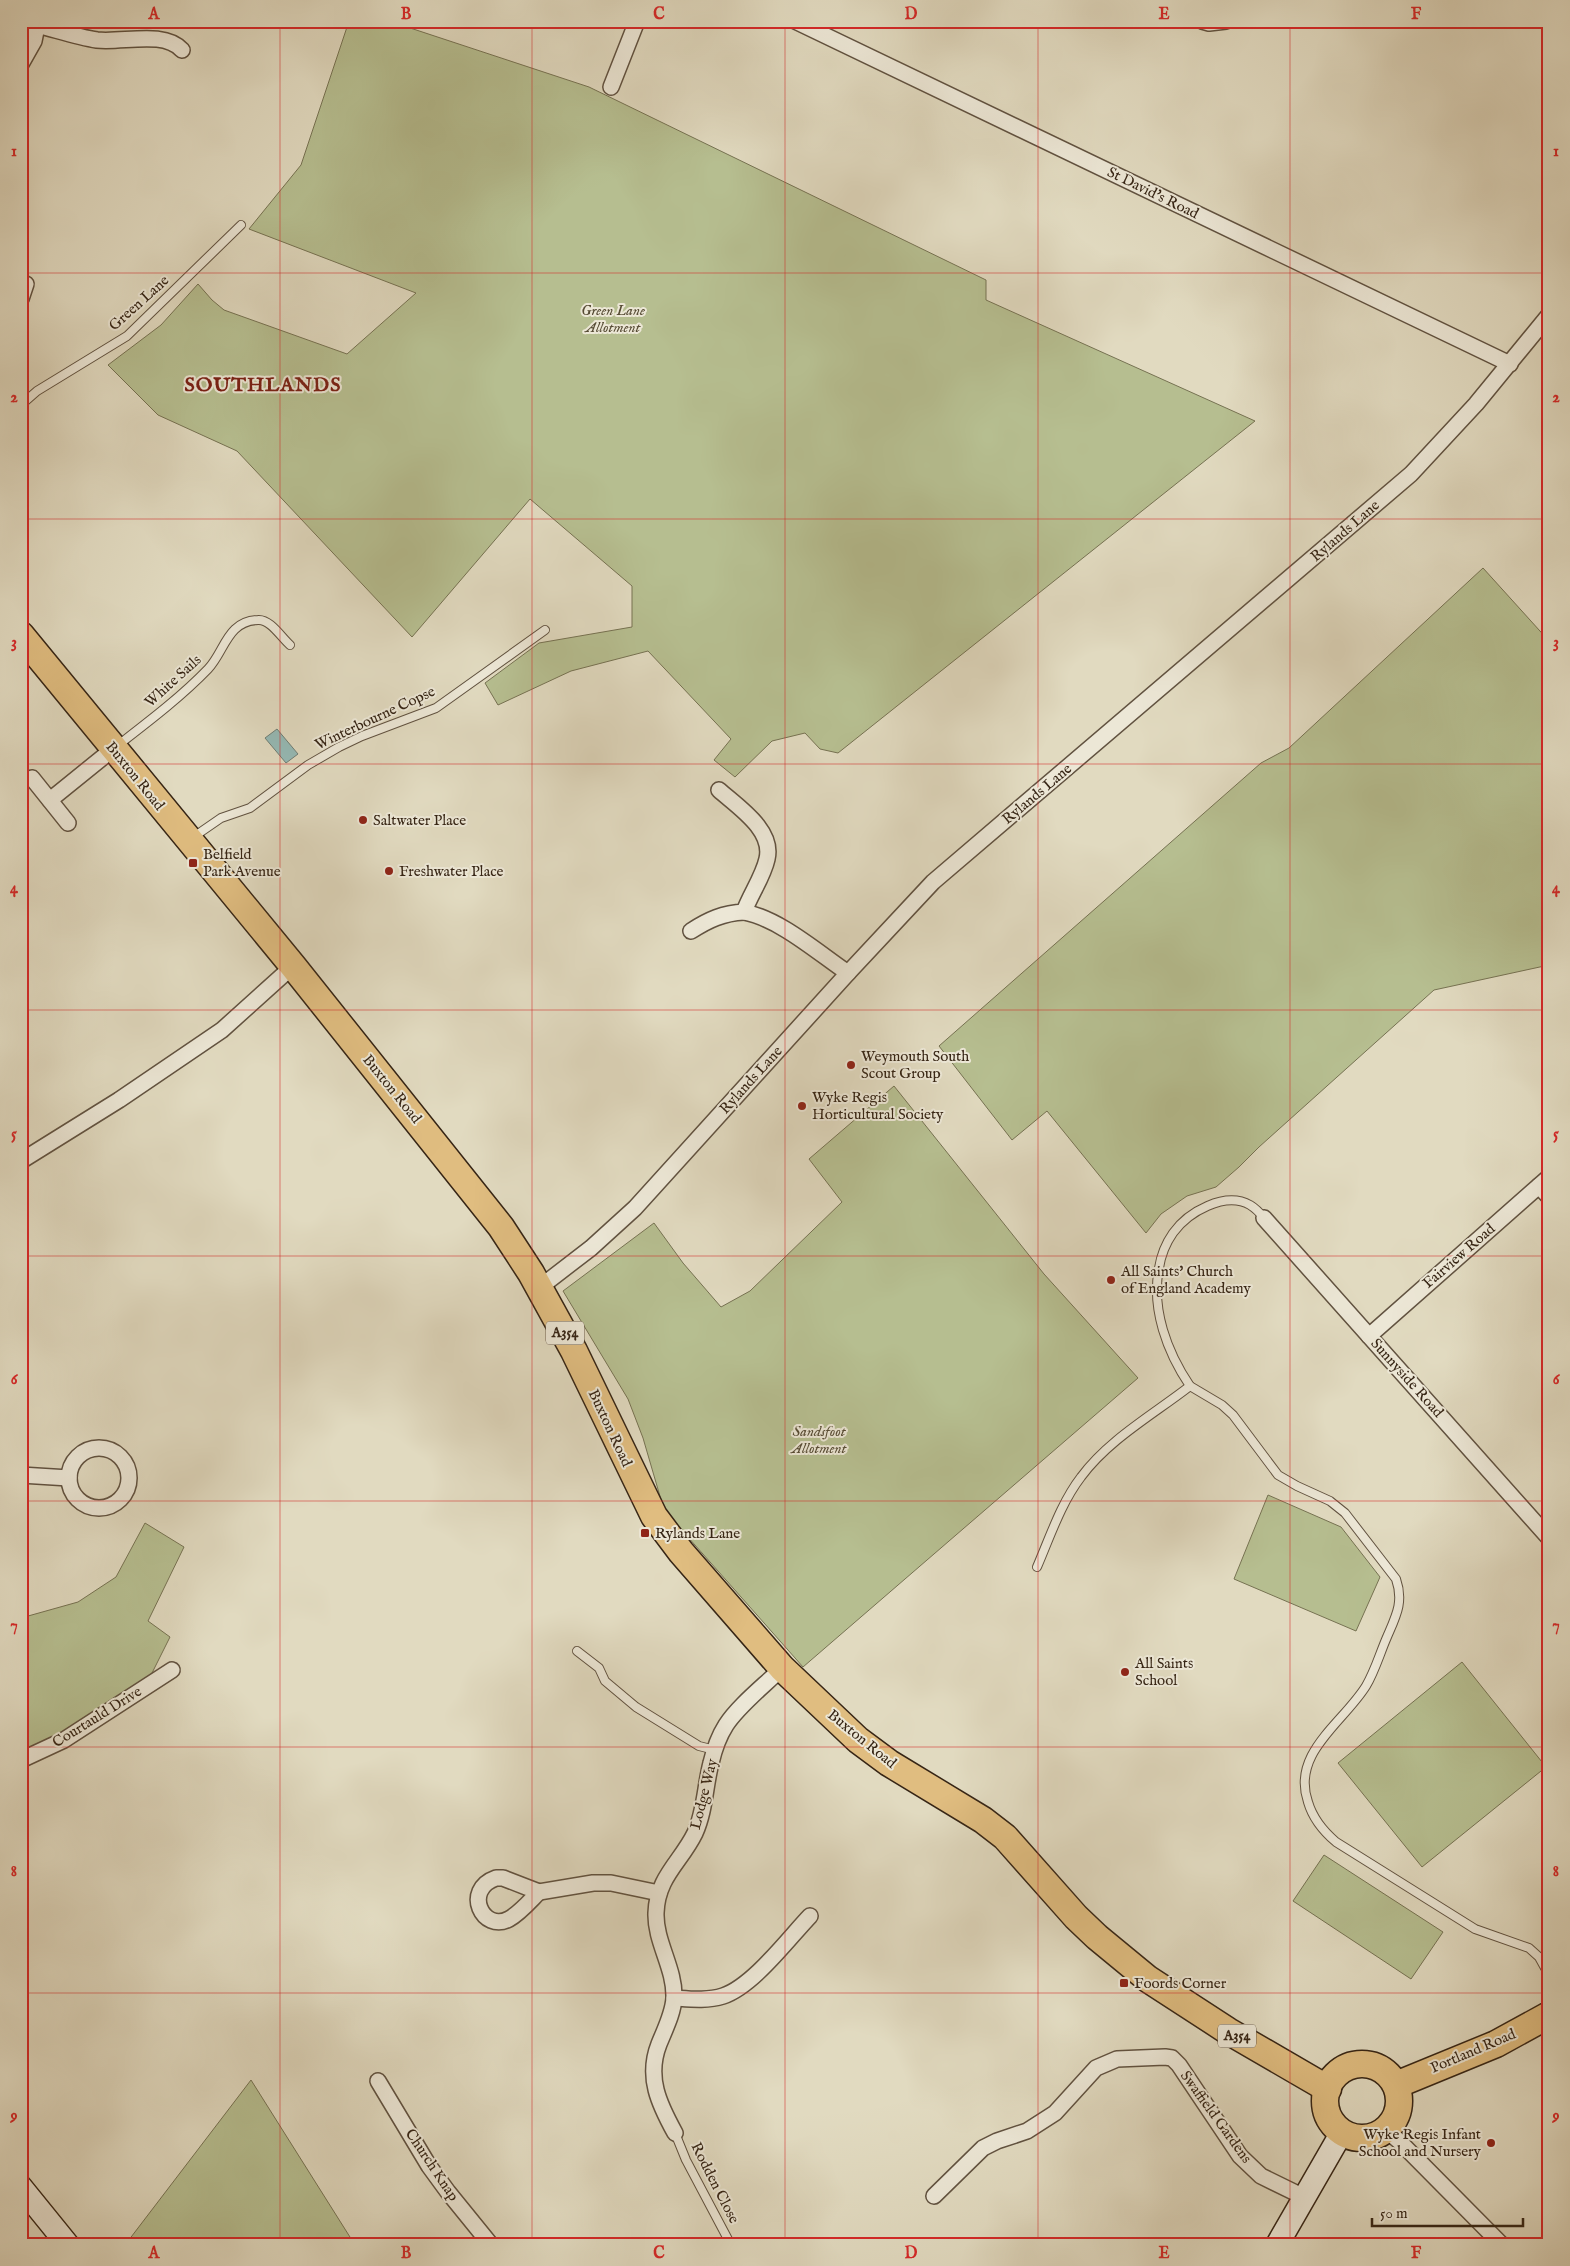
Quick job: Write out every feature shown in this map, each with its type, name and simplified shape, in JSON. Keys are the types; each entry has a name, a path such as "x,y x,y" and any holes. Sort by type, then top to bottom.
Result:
{"highway":[{"name":"Buxton Road","path":"21,635 293,966 472,1188 513,1244 574,1351 654,1516 681,1552 782,1668 858,1740 889,1763 983,1820 1005,1837 1076,1917 1148,1979 1228,2031 1328,2089"},
{"name":"Portland Road","path":"1396,2085 1496,2044 1549,2015"},
{"path":"1360,2065 1378,2068 1389,2075 1396,2085 1399,2104 1397,2114 1386,2130 1376,2136 1352,2137 1342,2132 1329,2117 1326,2098 1328,2089 1334,2078 1343,2070 1360,2065"}],"main road":[{"path":"1277,2245 1342,2132"},
{"path":"21,2186 68,2245"}],"street":[{"path":"611,87 637,21"},
{"name":"St David's Road","path":"795,21 1510,364"},
{"path":"1202,21 1209,24 1226,21"},
{"path":"21,64 34,41 38,23 96,40 161,39 175,43 182,50"},
{"path":"21,300 26,284"},
{"name":"Rylands Lane","path":"539,1288 591,1248 635,1208 848,973 948,869 1411,474 1510,364 1549,315"},
{"path":"50,800 113,749"},
{"path":"32,778 68,823"},
{"path":"719,790 759,828 768,846 767,860 744,912"},
{"path":"691,930 707,920 720,915 744,912 763,917 848,973"},
{"path":"22,1158 119,1100 222,1030 293,966"},
{"path":"1544,1181 1549,1197"},
{"name":"Fairview Road","path":"1369,1336 1544,1181"},
{"name":"Sunnyside Road","path":"1264,1218 1549,1538"},
{"path":"21,1475 69,1478"},
{"name":"Lodge Way","path":"675,2133 660,2105 654,2088 653,2072 658,2046 671,2015 674,1998 670,1970 657,1930 656,1912 659,1893 665,1876 692,1840 699,1824 715,1750 726,1724 782,1668"},
{"name":"Courtauld Drive","path":"21,1760 64,1740 172,1670"},
{"path":"539,1892 593,1883 611,1883 659,1893"},
{"path":"674,1998 713,1998 737,1989 749,1980 810,1916"},
{"name":"Swaffield Gardens","path":"934,2196 983,2148 1027,2131 1055,2113 1096,2068 1117,2059 1164,2057 1172,2058 1179,2066 1240,2156 1261,2176 1304,2197"},
{"name":"Church Knap","path":"378,2081 434,2172 491,2245"},
{"path":"1386,2130 1502,2245"}],"lane":[{"name":"Green Lane","path":"21,405 37,391 127,336 241,225"},
{"name":"White Sails","path":"113,749 209,668 235,628 252,620 267,622 290,645"},
{"name":"Winterbourne Copse","path":"189,841 221,818 250,808 308,765 339,747 362,736 436,708 545,630"},
{"path":"1264,1218 1250,1205 1241,1202 1217,1203 1204,1207 1183,1222 1174,1231 1165,1247 1157,1283 1158,1308 1168,1346 1180,1371 1190,1386 1222,1405 1233,1415 1278,1475 1330,1501 1345,1513 1396,1579 1399,1587 1400,1608 1366,1685 1317,1746 1307,1766 1304,1785 1310,1809 1315,1819 1336,1842 1459,1920 1487,1934 1529,1948 1539,1957 1549,1975"},
{"path":"1037,1566 1066,1501 1080,1477 1098,1457 1190,1386"},
{"path":"577,1651 600,1668 605,1681 636,1707 698,1746 715,1750"},
{"name":"Rodden Close","path":"675,2133 686,2160 731,2245"}],"green space":[{"name":"Green Lane Allotment","path":"349,21 389,21 589,87 986,280 986,300 1255,421 838,753 820,749 805,733 772,741 735,777 714,760 731,739 648,651 571,671 498,705 485,683 539,643 632,627 632,586 530,499 412,637 237,451 158,415 108,365 161,325 198,284 224,310 347,354 416,293 249,229 301,165"},
{"path":"1483,568 1549,641 1549,965 1434,990 1216,1187 1187,1196 1161,1214 1146,1233 1047,1111 1012,1140 939,1046 1261,763 1289,748"},
{"name":"Sandsfoot Allotment","path":"894,1086 1044,1274 1138,1378 803,1667 664,1510 643,1438 628,1399 563,1291 654,1223 683,1263 721,1307 750,1291 842,1202 809,1159"},
{"path":"1268,1495 1341,1527 1380,1577 1356,1631 1234,1579"},
{"path":"145,1523 184,1547 148,1621 170,1637 149,1679 62,1734 21,1756 21,1618 78,1602 116,1577"},
{"path":"1462,1662 1546,1767 1422,1867 1338,1763"},
{"path":"1324,1855 1443,1932 1411,1979 1293,1901"},
{"path":"251,2080 355,2245 125,2245"}],"water":[{"path":"277,729 298,754 286,763 265,738"}],"place":[{"name":"Saltwater Place","path":"363,820"},
{"name":"Belfield Park Avenue","path":"193,863"},
{"name":"Freshwater Place","path":"389,871"},
{"name":"Weymouth South Scout Group","path":"851,1065"},
{"name":"Wyke Regis Horticultural Society","path":"802,1106"},
{"name":"All Saints' Church of England Academy","path":"1111,1280"},
{"name":"Rylands Lane","path":"645,1533"},
{"name":"All Saints School","path":"1125,1672"},
{"name":"Foords Corner","path":"1124,1983"},
{"name":"Wyke Regis Infant School and Nursery","path":"1491,2143"}],"district":[{"name":"SOUTHLANDS","path":"263,385"}]}
